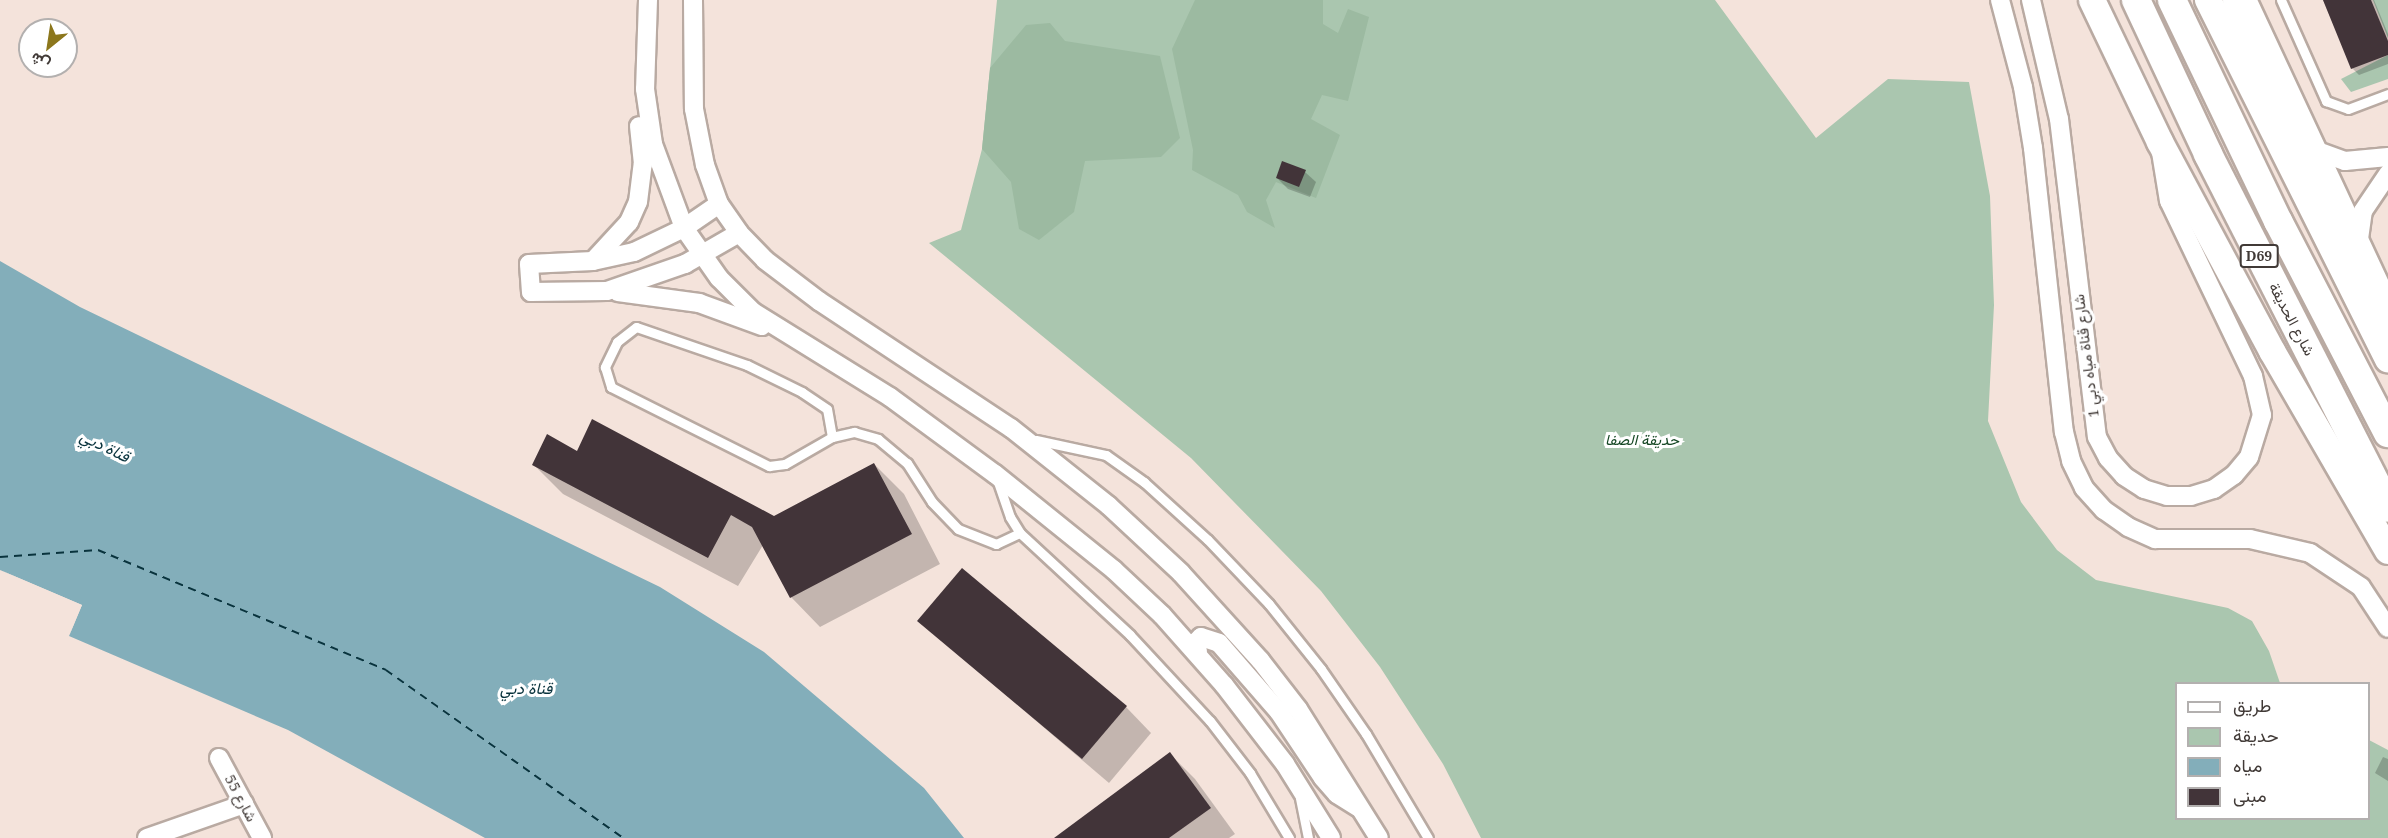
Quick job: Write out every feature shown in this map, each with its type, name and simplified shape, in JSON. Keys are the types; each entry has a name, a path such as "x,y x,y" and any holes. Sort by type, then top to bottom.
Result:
{"highway":[{"path":"2239,0 2388,319"}],"main road":[{"path":"2092,0 2160,142 2310,420 2388,551"},
{"name":"شارع الحديقة","path":"2136,0 2243,225 2388,508"},
{"name":"D69","path":"2172,0 2278,221 2388,433"},
{"path":"2208,0 2388,360"}],"street":[{"path":"648,0 645,89 653,144 684,228 703,256 753,312 890,397 995,474 1114,570 1198,652 1296,781 1331,838"},
{"path":"693,0 694,109 705,165 719,204 739,233 765,260 819,301 1011,428 1108,506 1213,607 1298,709 1379,838"},
{"name":"شارع قناة مياه دبي 1","path":"2000,0 2020,77 2032,148 2064,432 2071,461 2084,488 2104,510 2128,527 2155,539 2250,539 2310,553 2361,587 2388,628"},
{"name":"شارع قناة مياه دبي 1","path":"2031,0 2058,119 2097,437 2124,476 2144,489 2167,495 2191,496 2214,489 2234,476 2249,458 2259,436 2262,415 2253,375 2169,201 2160,142"},
{"path":"593,261 629,222 639,202 643,164 638,117 645,89"},
{"path":"2307,147 2345,161 2388,157"},
{"path":"2357,250 2363,211 2372,192 2388,174"},
{"path":"719,204 684,228 634,252 593,261 529,264 531,292 607,291 699,303 798,342"},
{"path":"607,291 659,275 703,256 739,233"},
{"path":"1198,652 1196,642 1201,637 1219,643 1279,712 1323,778 1337,794 1362,809"},
{"name":"شارع 55","path":"219,758 262,838"},
{"path":"147,838 244,804"}],"lane":[{"path":"2281,0 2326,101 2348,109 2388,94"},
{"path":"832,437 827,410 802,392 747,365 636,327 617,342 605,367 611,387 769,466 795,459 832,437 854,432 878,439 907,463 932,502 958,530 976,539 996,544 1020,533"},
{"path":"1011,428 1045,444 1106,454 1144,482 1208,540 1269,604 1322,669 1366,734 1428,838"},
{"path":"995,474 1010,517 1020,533 1130,635 1210,721 1250,773 1289,838"},
{"path":"1296,781 1308,838"}],"green space":[{"name":"حديقة الصفا","path":"997,0 1715,0 1816,138 1888,79 1969,82 1990,196 1994,305 1988,421 2021,502 2057,550 2096,580 2228,608 2252,621 2269,651 2280,682 2175,682 2175,820 2370,820 2370,741 2388,750 2388,838 1481,838 1443,764 1380,667 1321,591 1191,458 929,243 961,230 982,149"},
{"path":"1195,0 1323,0 1323,24 1338,33 1348,9 1369,17 1348,101 1322,95 1311,119 1340,135 1316,198 1276,182 1266,200 1275,228 1247,212 1238,195 1192,170 1193,150 1172,49"},
{"path":"2373,0 2388,0 2388,38"},
{"path":"1050,23 1065,41 1160,56 1180,138 1161,157 1085,161 1074,212 1039,240 1019,229 1011,182 982,149 990,68 1026,25"},
{"path":"2388,55 2388,79 2351,92 2341,79"}],"water":[{"name":"قناة دبي","path":"0,261 80,307 660,587 764,652 924,788 964,838 485,838 288,730 69,636 82,605 0,570"}],"pier":[{"path":"0,570 82,605 69,636 79,607"}],"building":[{"path":"2323,0 2371,0 2388,41 2388,55 2351,69"},
{"path":"1282,161 1306,170 1299,187 1276,178"},
{"path":"592,419 774,516 874,463 912,534 790,598 752,527 731,515 708,558 532,465 547,434 577,451"},
{"path":"962,568 1127,706 1082,759 917,621"},
{"path":"1170,752 1211,808 1169,838 1054,838"}],"ferry route":[{"path":"0,557 98,550 386,670 623,838"}]}
